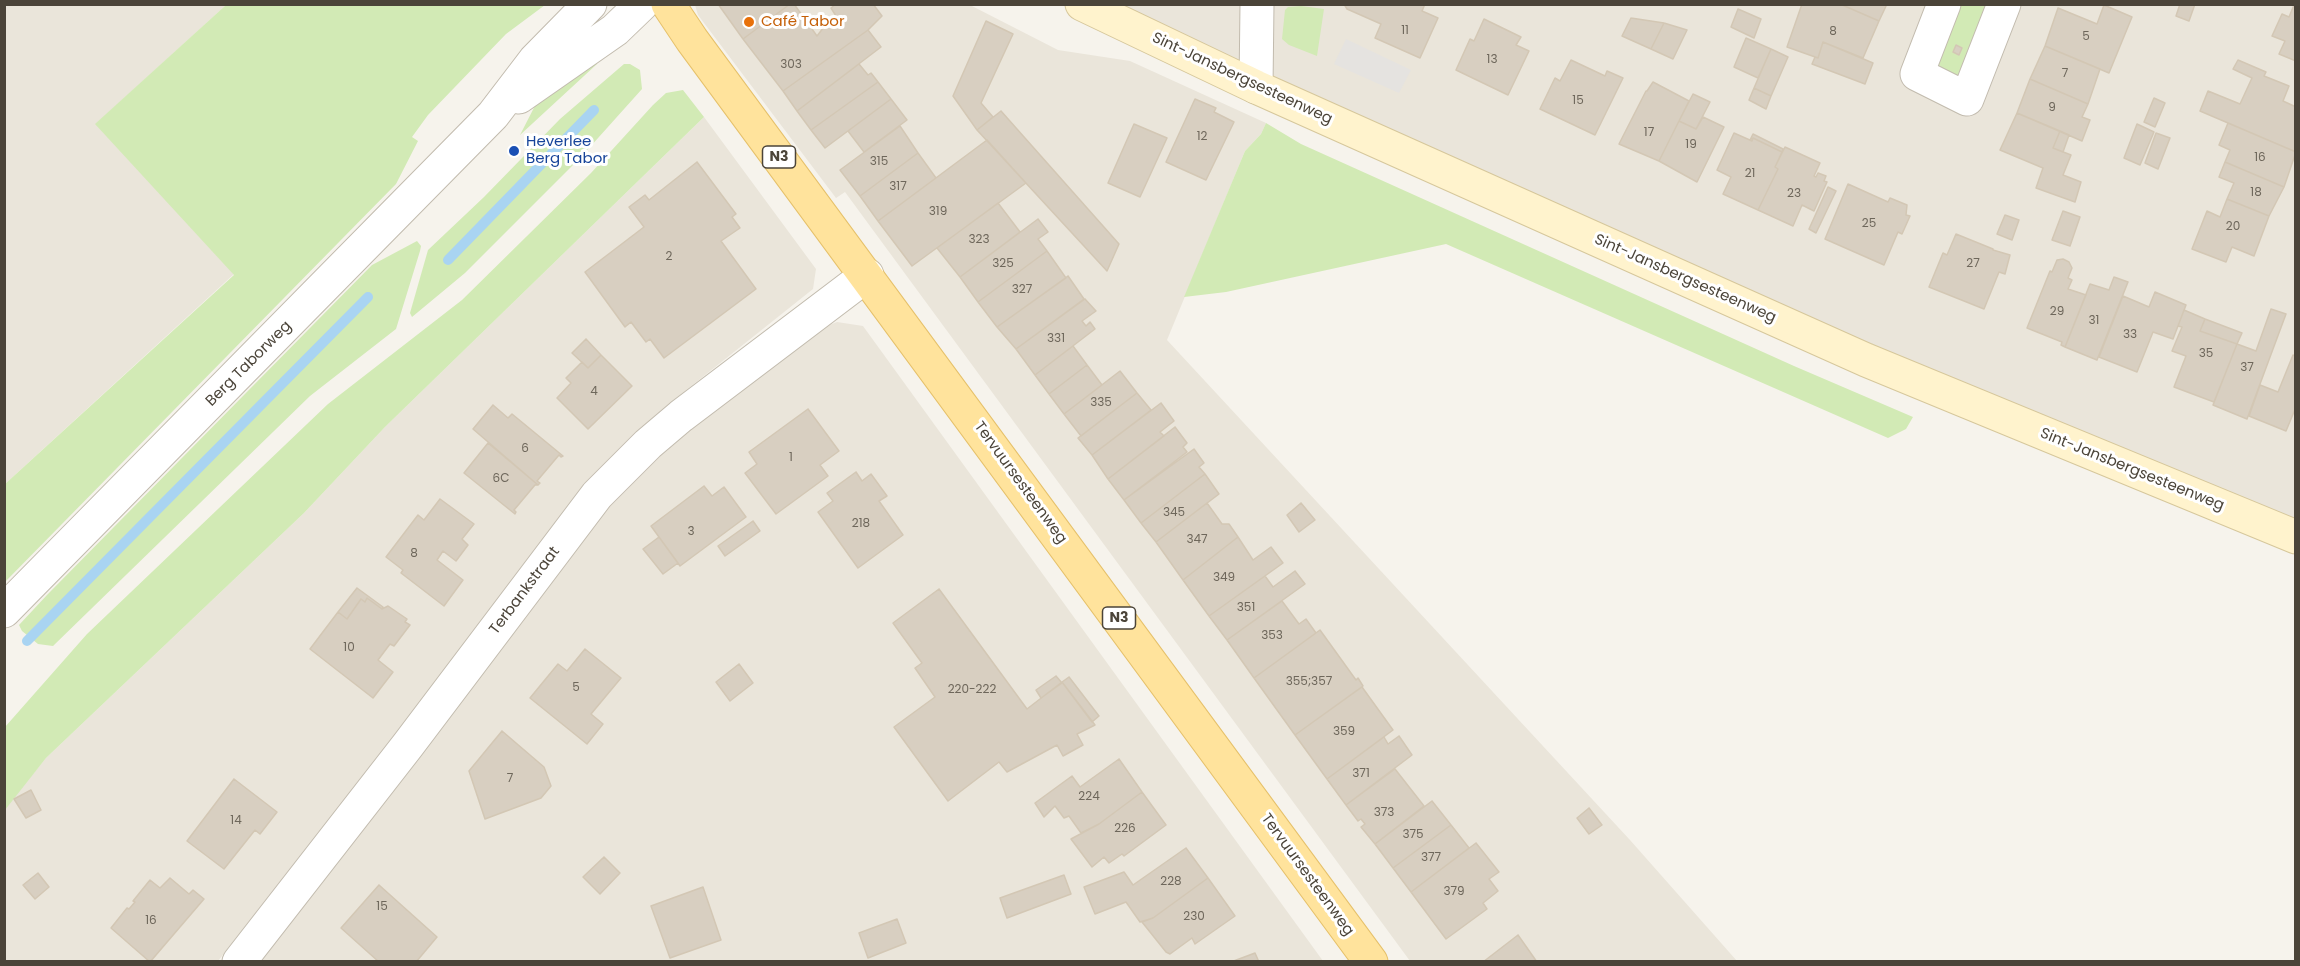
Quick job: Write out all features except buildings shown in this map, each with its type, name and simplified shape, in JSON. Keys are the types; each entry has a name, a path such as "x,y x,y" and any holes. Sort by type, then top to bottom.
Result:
{"main road":[{"name":"Tervuursesteenweg","path":"668,4 692,40 1371,962"},
{"name":"Sint-Jansbergsesteenweg","path":"1082,4 1256,87 1866,360 2295,537"}],"street":[{"name":"Berg Taborweg","path":"4,611 493,115 535,60 590,4"},
{"name":"Berg Taborweg","path":"493,115 615,30 642,4"},
{"path":"1256,87 1257,4"},
{"path":"1944,4 1917,74 1967,99 2004,4"},
{"name":"Terbankstraat","path":"239,962 415,736 597,495 648,444 681,416 867,275"}],"shaded area":[{"path":"5,5 226,5 96,124 234,274 5,484"},
{"path":"695,5 970,5 1058,50 1130,61 1266,123 1261,134 1245,151 1167,340 1630,840 1737,961 1410,961 845,192 836,198 698,15"},
{"path":"1082,5 2295,5 2295,537"},
{"path":"1346,39 1411,70 1399,93 1334,64"},
{"path":"704,117 816,269 813,289 670,403 582,496 218,961 5,962 4,810 46,758 304,513 385,427"},
{"path":"837,322 863,326 1323,961 257,962 639,468 799,337"}],"green space":[{"path":"226,5 545,5 506,34 428,115 412,137 418,141 396,184 5,582 5,484 234,275 95,124"},
{"path":"1957,5 1989,5 1958,78 1936,69"},
{"path":"1288,7 1324,9 1317,56 1289,45 1282,39 1285,10"},
{"path":"599,54 597,64 520,135 540,96"},
{"path":"624,64 630,64 640,70 642,89 581,157 465,273 412,317 410,313 428,250 484,197 560,119"},
{"path":"683,90 704,117 385,427 304,513 46,758 5,810 5,727 87,634 328,404 462,300 591,173 666,93"},
{"path":"1266,123 1301,144 1794,366 1913,417 1906,429 1888,438 1446,244 1226,292 1184,297 1245,151 1261,134"},
{"path":"417,241 421,246 420,251 396,329 310,396 53,646 38,644 22,631 19,625 47,595 372,265"}],"waterway":[{"path":"448,260 594,110"},
{"path":"27,641 368,297"}],"place":[{"name":"Café Tabor","path":"749,22"},
{"name":"Heverlee Berg Tabor","path":"514,151"}]}
